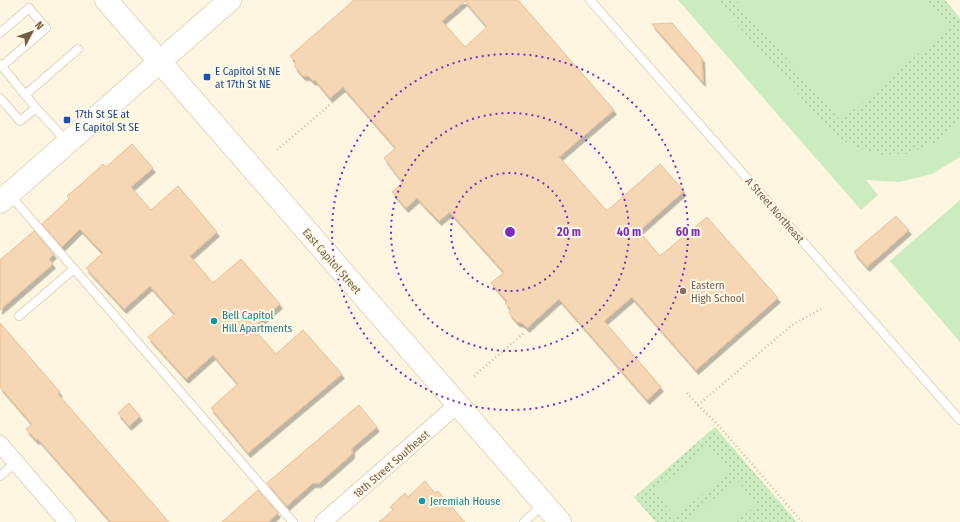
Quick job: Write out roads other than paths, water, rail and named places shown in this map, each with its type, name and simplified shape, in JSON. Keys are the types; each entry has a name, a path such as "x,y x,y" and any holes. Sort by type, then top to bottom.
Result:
{"main road":[{"name":"East Capitol Street","path":"106,0 159,63 560,522"},
{"path":"5,198 230,0"}],"street":[{"name":"18th Street Southeast","path":"323,522 458,405"},
{"path":"0,444 67,522"}],"lane":[{"name":"A Street Northeast","path":"590,0 960,420"},
{"path":"0,33 29,8 46,28 1,65 36,108 68,143"},
{"path":"25,95 78,49"},
{"path":"0,98 20,121 36,108"},
{"path":"5,198 74,269 293,522"},
{"path":"19,316 74,269"},
{"path":"0,476 16,462"},
{"path":"524,522 544,504"}],"place":[{"name":"E Capitol St NE at 17th St NE","path":"207,77"},
{"name":"17th St SE at E Capitol St SE","path":"67,120"},
{"name":"Eastern High School","path":"683,291"},
{"name":"Bell Capitol Hill Apartments","path":"214,321"},
{"name":"Jeremiah House","path":"422,501"}]}
